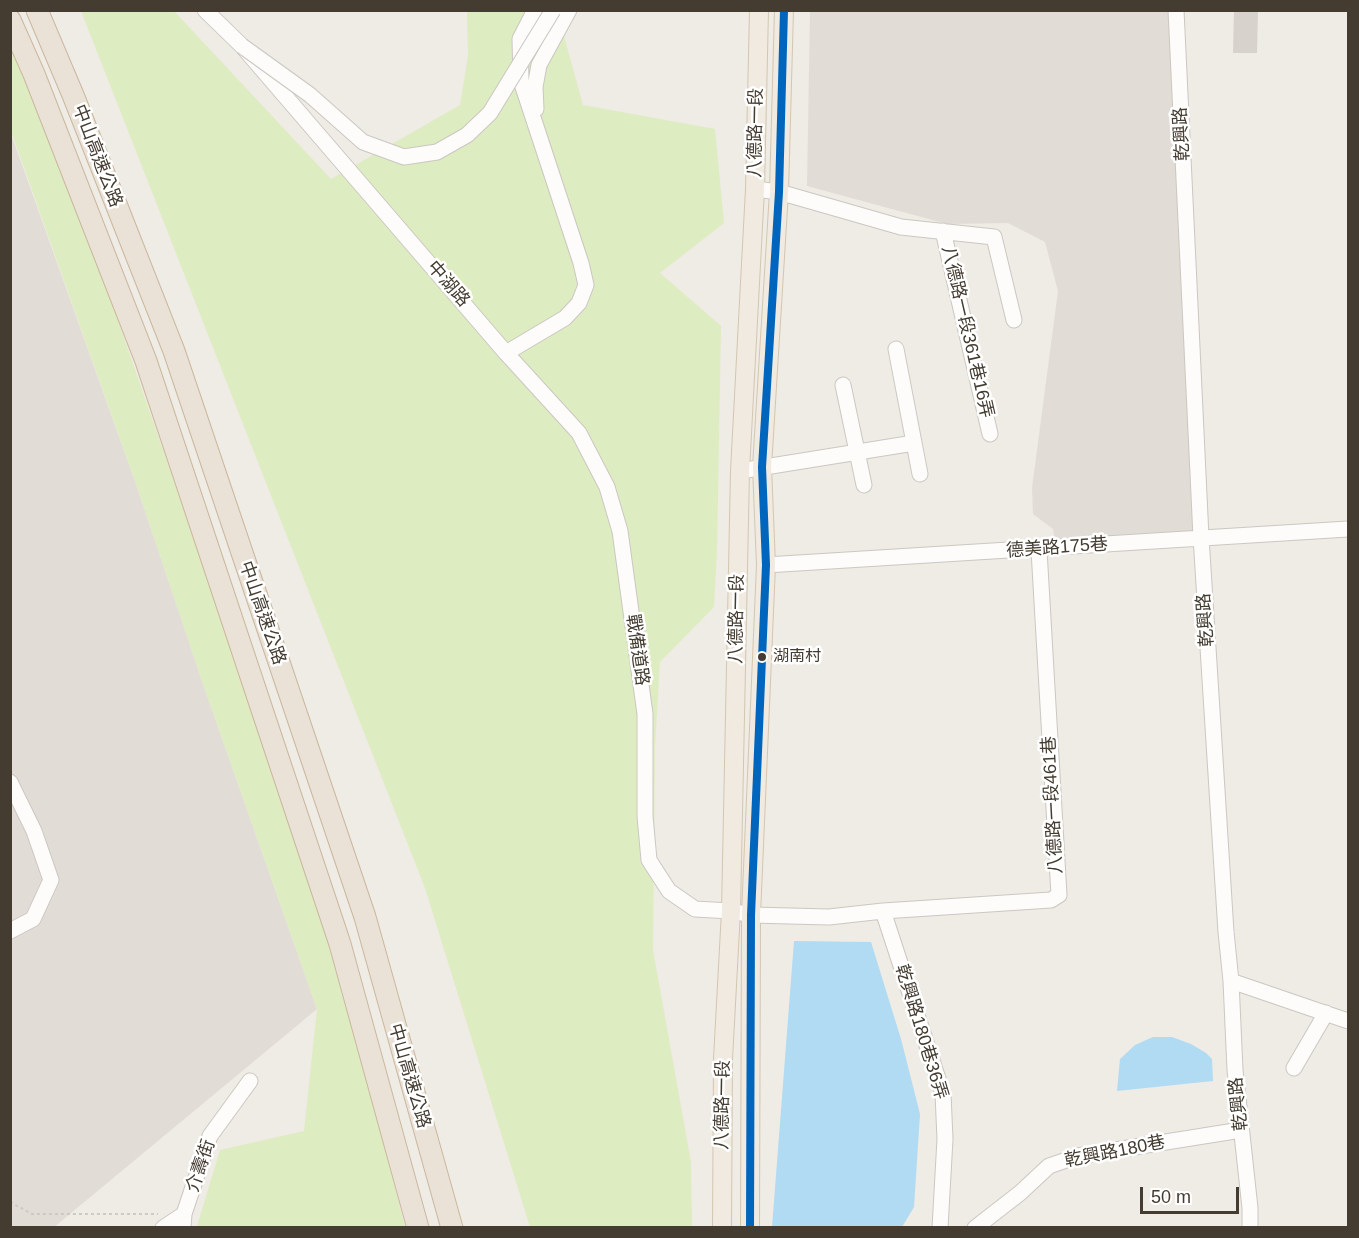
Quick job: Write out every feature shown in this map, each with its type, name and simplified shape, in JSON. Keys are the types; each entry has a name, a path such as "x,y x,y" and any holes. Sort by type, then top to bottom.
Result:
{"highway":[{"name":"中山高速公路","path":"37,10 174,351 365,916 452,1227"},
{"name":"中山高速公路","path":"10,20 34,74 146,361 340,944 418,1227"}],"main road":[{"name":"八德路一段","path":"722,1227 723,1059 731,911 740,471 755,189 759,10"},
{"name":"八德路一段","path":"750,1227 751,915 766,566 762,467 779,192 784,10"}],"street":[{"name":"中湖路","path":"205,10 242,46 506,352"},
{"path":"506,352 565,318 579,303 586,285 537,124 521,81 520,39 535,10"},
{"path":"242,46 310,95 363,142 404,157 437,152 467,135 490,113 552,10"},
{"path":"537,124 535,87 539,65 569,10"},
{"name":"乾興路","path":"1176,10 1201,537 1235,1070 1250,1208 1250,1227"},
{"path":"755,189 779,192 901,227 994,237 1014,320"},
{"name":"八德路一段361巷16弄","path":"943,231 990,434"},
{"path":"896,349 920,474"},
{"name":"戰備道路","path":"506,352 579,433 607,487 620,531 645,714 645,816 649,860 669,891 695,909 731,911 751,915"},
{"path":"843,385 864,485"},
{"path":"740,471 914,443"},
{"name":"德美路175巷","path":"766,566 1348,529"},
{"name":"八德路一段461巷","path":"751,915 829,917 883,911 1051,900 1059,895 1039,550"},
{"path":"10,782 34,831 51,880 33,919 10,931"},
{"name":"乾興路180巷36弄","path":"883,911 943,1094 945,1138 940,1227"},
{"path":"1231,981 1348,1021"},
{"path":"1294,1068 1326,1013"},
{"name":"介壽街","path":"184,1221 210,1136 250,1081"},
{"name":"乾興路180巷","path":"975,1227 1020,1193 1049,1166 1078,1156 1241,1130"},
{"path":"163,1227 184,1221"}],"path":[{"path":"10,1202 32,1214 184,1221"}],"shaded area":[{"path":"810,11 1169,11 1197,531 1055,541 1053,529 1033,514 1032,488 1058,291 1045,242 1008,223 947,224 807,186"},
{"path":"10,131 138,490 204,687 317,1009 53,1228 10,1227"}],"green space":[{"path":"81,11 174,11 331,179 460,105 468,56 467,11 557,11 583,105 715,129 724,223 660,273 721,326 714,607 660,662 655,746 653,950 691,1162 692,1227 530,1227 425,888"},
{"path":"10,27 33,77 214,596 349,1007 405,1227 197,1226 220,1150 304,1131 317,1009 11,131"}],"water":[{"path":"794,941 871,942 901,1039 920,1114 914,1207 902,1227 772,1227"},
{"path":"1153,1037 1172,1037 1206,1053 1212,1059 1213,1081 1117,1091 1120,1059 1135,1045"}],"building":[{"path":"1234,10 1258,10 1257,53 1233,53"}],"transit line":[{"path":"750,1228 751,915 766,565 762,467 779,192 784,10"}],"place":[{"name":"湖南村","path":"762,657"}]}
